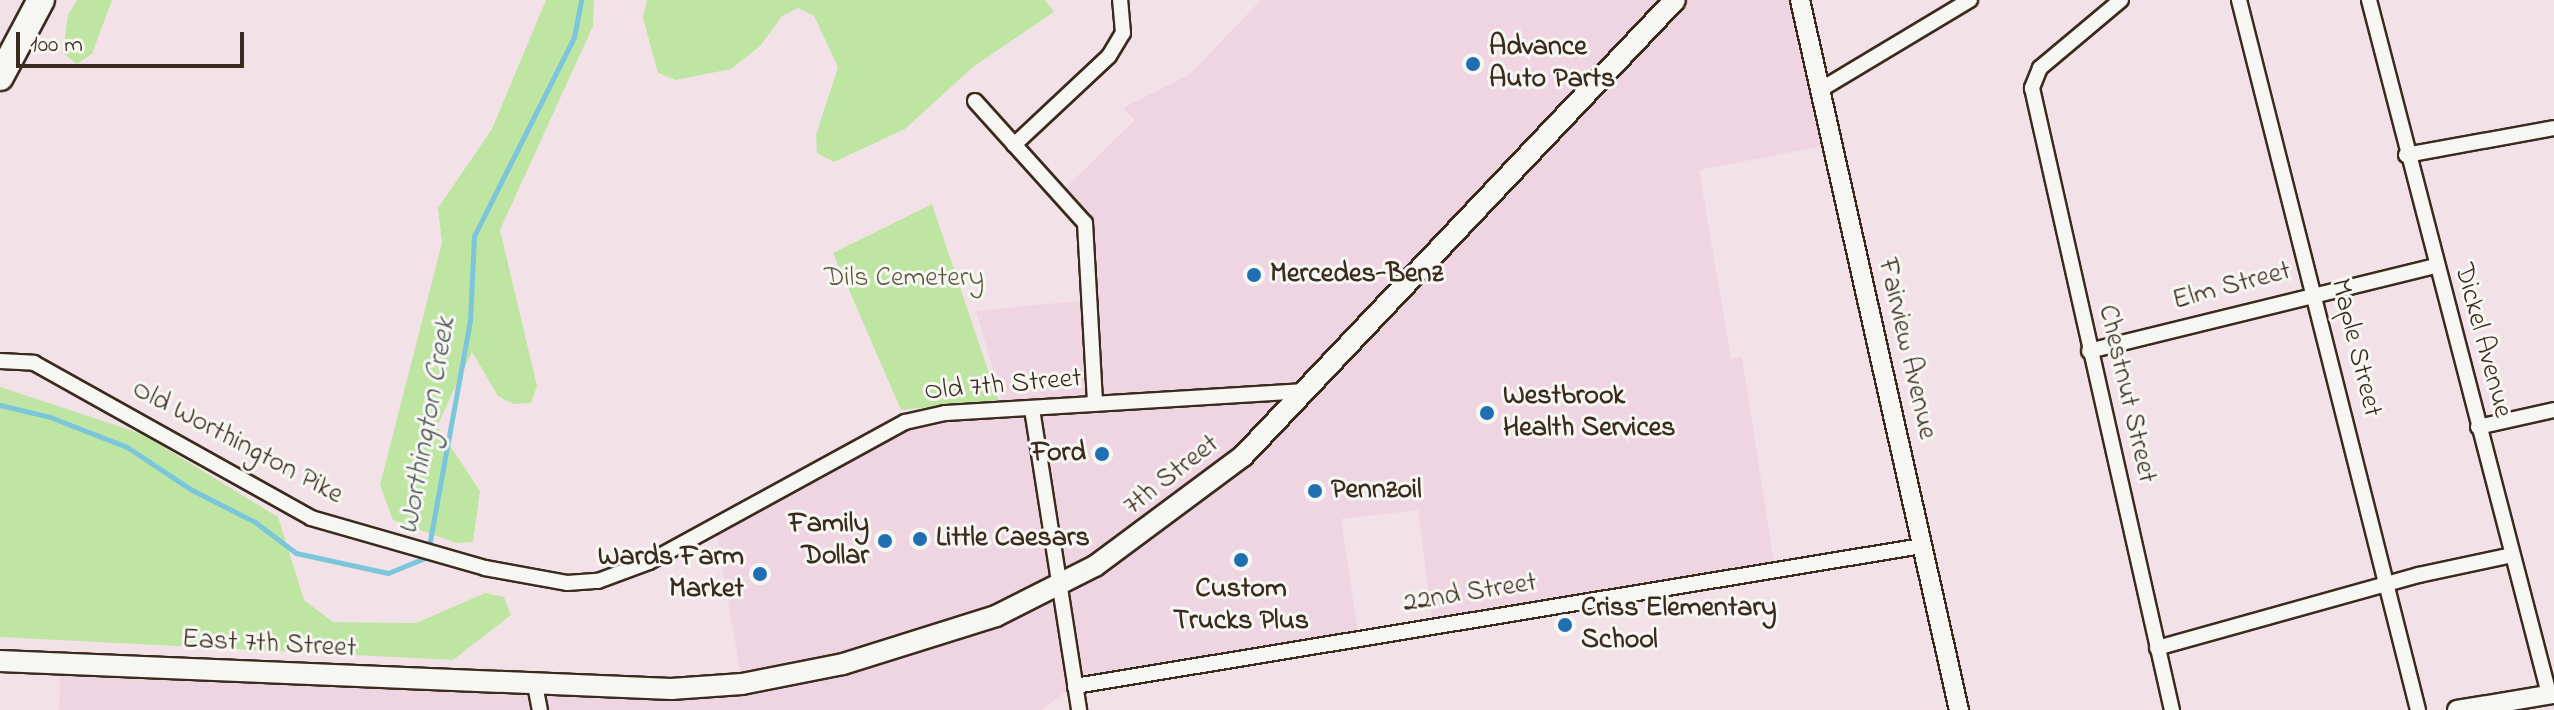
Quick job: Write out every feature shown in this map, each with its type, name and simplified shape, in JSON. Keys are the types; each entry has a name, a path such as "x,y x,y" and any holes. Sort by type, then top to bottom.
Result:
{"highway":[{"path":"0,48 33,0"},
{"path":"0,77 41,0"}],"main road":[{"name":"7th Street","path":"535,685 671,689 742,684 843,664 933,639 1059,587 1209,486 1307,391 1673,1"},
{"name":"East 7th Street","path":"0,661 535,685"}],"street":[{"path":"1014,145 1109,56 1123,33 1120,0"},
{"name":"Fairview Avenue","path":"1800,0 1959,710"},
{"path":"1820,90 1970,0"},
{"name":"Maple Street","path":"2239,0 2418,710"},
{"name":"Dickel Avenue","path":"2369,0 2406,155 2552,694"},
{"name":"Chestnut Street","path":"2118,2 2040,68 2032,88 2172,710"},
{"path":"975,101 1085,223 1095,404"},
{"path":"2406,155 2554,128"},
{"name":"Elm Street","path":"2089,351 2314,292 2436,266"},
{"name":"Old Worthington Pike","path":"0,361 34,363 311,518 396,545 536,581 598,581"},
{"name":"Old 7th Street","path":"598,581 649,562 905,422 945,413 1307,391"},
{"path":"1032,409 1079,710"},
{"path":"2478,427 2554,410"},
{"name":"22nd Street","path":"1075,686 1922,546"},
{"path":"2157,648 2512,555"},
{"path":"535,685 540,710"},
{"path":"2457,710 2491,708 2552,694"}],"shaded area":[{"path":"1261,0 1800,0 1832,144 1699,170 1731,359 1742,357 1775,570 1433,627 1418,510 1341,519 1359,639 1075,686 1040,710 59,710 61,664 742,683 715,524 905,422 1005,411 976,311 1089,300 1085,223 1059,194 1135,120 1123,108 1189,75"}],"green space":[{"path":"77,0 112,0 92,54 77,64 63,53 68,15"},
{"path":"546,0 594,0 593,26 500,230 537,386 531,403 514,404 498,396 472,352 437,426 480,491 473,542 456,543 393,520 380,485 442,243 438,208 492,129"},
{"path":"647,0 1045,0 1054,12 973,67 905,129 834,162 817,153 816,135 838,67 814,16 798,8 782,16 760,46 731,69 676,80 658,73 643,18"},
{"name":"Dils Cemetery","path":"932,204 998,400 901,410 833,253"},
{"path":"0,387 142,434 278,517 304,600 333,622 416,623 485,593 504,597 511,615 453,660 0,637"}],"waterway":[{"name":"Worthington Creek","path":"0,405 50,417 127,447 192,490 255,522 296,553 388,573 427,557 470,321 474,236 574,37 581,0"}],"place":[{"name":"Advance Auto Parts","path":"1473,64"},
{"name":"Mercedes-Benz","path":"1254,275"},
{"name":"Westbrook Health Services","path":"1487,413"},
{"name":"Ford","path":"1102,454"},
{"name":"Pennzoil","path":"1315,491"},
{"name":"Little Caesars","path":"920,539"},
{"name":"Family Dollar","path":"885,541"},
{"name":"Custom Trucks Plus","path":"1241,560"},
{"name":"Wards Farm Market","path":"760,574"},
{"name":"Criss Elementary School","path":"1565,625"}]}
